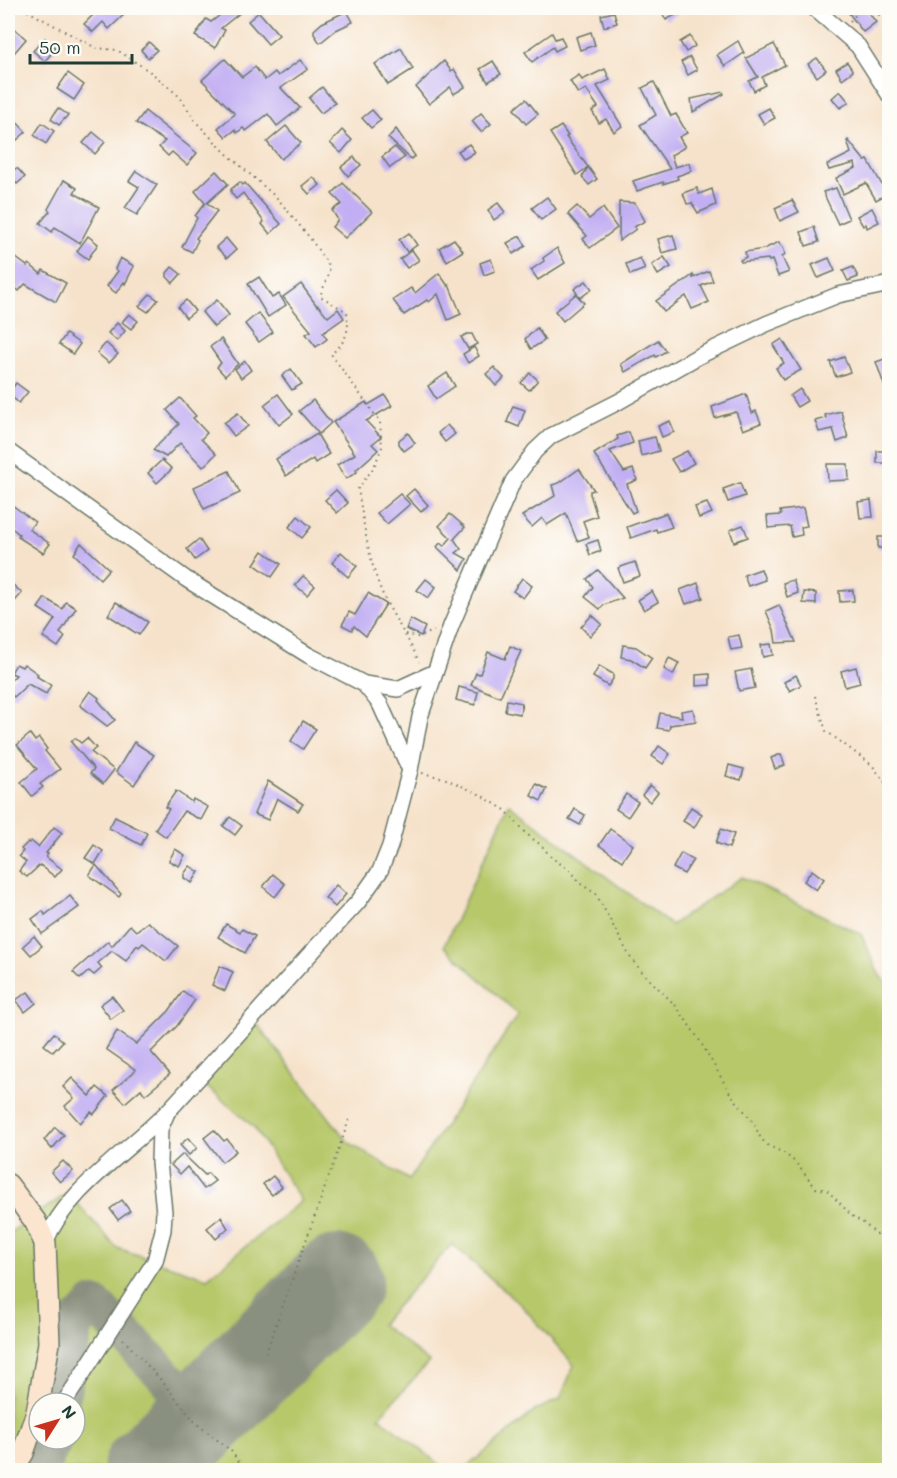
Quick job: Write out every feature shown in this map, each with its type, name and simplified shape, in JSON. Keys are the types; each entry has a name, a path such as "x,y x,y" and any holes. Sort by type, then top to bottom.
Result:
{"main road":[{"path":"8,1185 35,1221 45,1243 49,1343 37,1412 17,1462"}],"street":[{"path":"814,8 858,46 890,96"},
{"path":"45,1243 51,1228 70,1202 169,1110 363,894 380,871 390,846 410,770 430,674 513,481 535,451 551,436 618,402 697,357 766,324 838,295 890,284"},
{"path":"8,450 186,579 308,655 364,684 398,689 430,674"},
{"path":"364,684 380,704 410,770"},
{"path":"71,1391 155,1261 163,1230 164,1212 159,1162 160,1129 169,1110"},
{"path":"17,1462 27,1449"}],"path":[{"path":"22,8 96,48 117,50 152,73 180,97 196,122 226,153 277,198 310,238 329,266 329,274 320,296 347,312 348,319 348,333 344,341 331,354 380,422 382,447 374,467 358,489 373,566 383,595 430,674"},
{"path":"841,30 862,8"},
{"path":"870,8 877,16 890,8"},
{"path":"405,634 423,636 450,626"},
{"path":"815,696 826,730 872,765 890,789"},
{"path":"410,770 444,778 479,794 505,810 530,837 542,844 552,858 571,871 581,884 596,894 630,957 677,1007 700,1041 729,1093 748,1116 761,1139 795,1162 816,1188 827,1190 852,1216 866,1224 890,1246"},
{"path":"266,1353 350,1117"},
{"path":"111,1327 160,1379 196,1423 231,1451 245,1470"}],"green space":[{"path":"509,804 671,925 742,877 861,934 880,976 889,985 889,1470 463,1470 536,1410 560,1399 574,1365 522,1306 452,1244 381,1324 429,1362 379,1417 447,1470 8,1470 8,1234 68,1193 117,1248 207,1278 301,1201 254,1127 200,1081 257,1024 348,1142 409,1180 518,1014 444,946"}],"building":[{"path":"100,8 131,8 109,29 103,22 93,32 84,24"},
{"path":"229,8 246,8 221,28 225,30 215,48 195,36 206,19 211,22"},
{"path":"659,8 688,8 666,20"},
{"path":"845,8 865,8 876,22 863,32"},
{"path":"347,11 353,22 336,30 320,43 314,30 322,23"},
{"path":"259,12 279,35 268,44 248,21"},
{"path":"614,12 617,23 604,27 601,15"},
{"path":"8,23 26,39 8,60"},
{"path":"591,32 595,45 580,50 576,37"},
{"path":"552,33 555,39 561,37 565,46 555,51 553,47 532,62 525,52"},
{"path":"690,36 695,46 686,52 680,42"},
{"path":"45,38 56,48 45,61 33,51"},
{"path":"738,41 744,53 725,66 717,55"},
{"path":"149,42 157,50 148,58 141,50"},
{"path":"774,44 785,65 762,77 765,85 754,91 749,81 758,77 746,58"},
{"path":"401,48 413,69 388,85 375,64"},
{"path":"690,57 697,70 688,75 681,62"},
{"path":"817,58 826,70 817,77 808,64"},
{"path":"225,59 242,77 255,67 265,80 275,72 278,76 300,60 308,69 281,88 300,108 277,126 268,114 246,131 243,128 237,133 235,130 226,137 218,128 235,114 202,80"},
{"path":"444,61 451,71 454,69 465,87 454,94 450,87 429,104 416,87"},
{"path":"493,61 501,74 488,82 480,69"},
{"path":"847,62 853,71 842,79 836,69"},
{"path":"605,69 610,80 597,86 622,126 614,132 606,119 599,123 592,111 598,107 586,89 578,94 570,81 579,75 582,80"},
{"path":"68,73 84,85 74,100 57,89"},
{"path":"654,82 671,116 676,114 687,133 679,137 685,147 671,155 675,167 689,163 691,171 677,176 678,179 637,191 633,181 670,169 640,125 656,115 642,88"},
{"path":"322,87 335,103 321,113 309,98"},
{"path":"840,91 849,102 840,108 832,98"},
{"path":"723,92 724,94 693,112 691,99"},
{"path":"526,99 538,114 526,124 514,109"},
{"path":"58,108 68,115 59,125 51,119"},
{"path":"769,108 775,118 764,124 758,114"},
{"path":"372,110 381,120 371,128 362,118"},
{"path":"145,111 197,153 187,165 172,152 168,156 159,147 165,141 136,123"},
{"path":"481,113 491,124 481,132 472,121"},
{"path":"17,122 26,132 17,140 8,130"},
{"path":"42,123 54,131 46,144 34,135"},
{"path":"286,126 301,143 281,159 267,142"},
{"path":"561,126 568,136 566,137 588,167 577,175 550,133"},
{"path":"396,129 415,156 411,159 388,138"},
{"path":"342,130 352,140 341,153 330,143"},
{"path":"93,132 105,142 95,154 83,143"},
{"path":"848,140 865,161 868,160 887,194 876,200 866,183 843,194 836,178 856,168 855,163 829,170 827,165 851,153"},
{"path":"469,144 475,152 464,159 458,151"},
{"path":"395,147 405,157 390,168 382,157"},
{"path":"354,157 361,165 348,176 341,167"},
{"path":"588,167 597,179 589,185 582,177"},
{"path":"18,169 25,177 17,184 8,174"},
{"path":"136,171 157,185 137,215 125,208 139,187 129,181"},
{"path":"216,171 228,184 207,203 217,211 196,238 198,240 192,252 182,247 197,218 195,216 205,203 195,191"},
{"path":"313,177 320,185 309,194 302,186"},
{"path":"64,180 77,188 74,193 99,207 80,243 55,227 52,232 40,223 50,211 48,209"},
{"path":"240,182 243,185 245,183 281,224 270,234 243,193 236,199 231,193 231,189"},
{"path":"343,183 372,212 345,238 332,227 338,220 332,210 342,204 332,194"},
{"path":"697,188 699,194 712,189 716,205 698,213 692,203 687,204 683,193"},
{"path":"836,188 849,219 838,224 823,192"},
{"path":"547,197 556,209 541,220 532,208"},
{"path":"792,200 799,212 780,221 775,208"},
{"path":"619,202 635,203 645,221 634,227 636,229 619,241"},
{"path":"498,203 505,212 494,220 488,210"},
{"path":"577,206 589,219 603,208 617,228 590,248 583,239 587,236 568,214"},
{"path":"872,208 879,222 867,228 857,216"},
{"path":"814,227 819,242 806,246 801,232"},
{"path":"409,233 417,245 407,252 399,240"},
{"path":"673,235 677,249 662,253 658,239"},
{"path":"88,236 98,244 88,259 77,251"},
{"path":"520,236 526,246 513,254 507,243"},
{"path":"226,238 236,250 227,258 216,247"},
{"path":"454,239 463,251 447,261 439,248"},
{"path":"779,242 783,247 785,254 782,257 789,272 778,276 772,260 768,259 741,262 740,260 746,257 745,252 764,249"},
{"path":"557,248 565,263 538,280 531,270"},
{"path":"412,250 419,260 407,268 400,259"},
{"path":"8,252 41,274 43,270 66,283 56,302 25,284 19,291 14,287 8,295"},
{"path":"664,257 671,267 658,275 652,265"},
{"path":"120,258 134,266 125,284 124,282 116,293 107,286 118,271 115,269"},
{"path":"640,258 645,269 630,275 626,264"},
{"path":"829,258 835,271 818,278 812,265"},
{"path":"491,259 495,271 484,275 480,263"},
{"path":"172,267 181,274 173,283 167,277"},
{"path":"853,267 858,277 848,281 843,271"},
{"path":"709,271 713,281 701,286 709,302 692,309 686,296 664,312 656,301 693,275 693,278"},
{"path":"439,273 449,285 461,314 448,320 438,294 429,302 427,300 404,315 393,300 411,288 415,293"},
{"path":"259,277 272,298 279,294 286,305 268,317 248,284"},
{"path":"586,281 592,289 580,298 574,289"},
{"path":"301,284 328,317 338,309 344,318 323,333 327,339 316,347 306,334 311,331 283,297"},
{"path":"150,294 158,300 148,312 139,306"},
{"path":"576,294 584,303 563,321 555,311"},
{"path":"186,300 195,311 186,318 178,307"},
{"path":"217,300 229,315 214,327 202,312"},
{"path":"258,313 273,332 259,342 245,324"},
{"path":"129,314 138,321 131,329 122,322"},
{"path":"117,323 125,331 117,341 108,333"},
{"path":"537,328 545,340 531,349 525,339"},
{"path":"66,334 80,344 73,354 59,344"},
{"path":"472,334 477,344 468,349 461,337"},
{"path":"221,339 238,364 225,376 217,367 221,363 210,347"},
{"path":"782,339 801,370 783,380 776,368 784,363 773,345"},
{"path":"658,340 666,351 625,372 621,364"},
{"path":"106,343 118,354 109,363 97,353"},
{"path":"474,347 479,356 468,363 463,354"},
{"path":"844,357 850,372 836,377 830,362"},
{"path":"890,357 890,395 888,396 876,362"},
{"path":"245,361 251,370 241,378 235,369"},
{"path":"494,367 504,378 496,386 486,374"},
{"path":"291,369 302,384 292,390 282,376"},
{"path":"447,373 455,386 436,399 428,386"},
{"path":"530,373 538,380 529,390 521,383"},
{"path":"16,383 28,392 19,403 8,394"},
{"path":"800,389 807,401 797,407 790,396"},
{"path":"278,394 293,414 279,425 264,405"},
{"path":"746,394 752,413 756,411 761,423 743,430 736,412 715,418 712,407"},
{"path":"385,395 392,406 366,421 381,437 372,444 378,450 356,470 357,472 346,479 337,465 355,454 333,422 366,402 368,405"},
{"path":"180,398 196,416 193,418 207,433 201,439 216,454 203,467 180,443 166,457 153,450 179,424 167,410"},
{"path":"313,400 331,423 319,434 299,411"},
{"path":"513,406 525,410 519,427 507,422"},
{"path":"841,411 848,438 837,442 833,429 819,432 815,421 826,418 825,415"},
{"path":"238,413 248,426 234,436 224,423"},
{"path":"670,421 674,432 662,437 658,426"},
{"path":"447,425 455,434 445,442 438,433"},
{"path":"629,432 633,443 610,451 624,472 633,469 637,480 627,484 636,511 632,513 594,454 618,439 617,436"},
{"path":"408,433 415,443 404,451 399,440"},
{"path":"317,434 329,454 315,463 313,459 286,476 276,459"},
{"path":"655,437 659,451 641,456 638,441"},
{"path":"687,451 694,463 679,472 671,459"},
{"path":"877,451 890,451 890,463 877,463"},
{"path":"162,460 172,469 157,483 148,473"},
{"path":"827,464 848,464 849,480 828,481"},
{"path":"579,469 594,490 590,491 590,494 597,516 583,521 589,537 577,541 566,513 547,525 542,518 532,527 522,516 555,496 552,485 559,483"},
{"path":"229,471 240,493 204,509 194,487"},
{"path":"740,483 745,496 728,502 723,489"},
{"path":"414,489 428,505 421,512 406,496"},
{"path":"336,490 348,503 337,513 325,500"},
{"path":"400,494 410,504 387,524 377,513"},
{"path":"871,500 873,517 860,518 858,502"},
{"path":"8,502 35,522 29,529 50,544 43,553 18,537 19,534 8,525"},
{"path":"707,503 712,513 699,518 695,507"},
{"path":"803,508 807,526 801,527 802,535 792,537 790,526 768,528 767,516 781,515 780,511"},
{"path":"666,513 672,527 657,532 656,529 631,538 627,527"},
{"path":"450,514 465,527 454,539 461,549 456,553 467,559 461,570 437,547 440,543 444,546 451,538 439,526"},
{"path":"298,516 311,527 302,538 289,527"},
{"path":"743,525 748,537 734,542 730,530"},
{"path":"878,537 889,537 889,548 878,548"},
{"path":"199,539 207,551 195,560 187,549"},
{"path":"598,540 601,551 590,555 586,544"},
{"path":"81,543 109,569 100,579 74,554"},
{"path":"263,551 281,564 272,577 254,564"},
{"path":"341,552 357,566 348,577 332,563"},
{"path":"635,562 640,576 623,582 618,568"},
{"path":"761,569 765,580 748,586 744,575"},
{"path":"598,570 623,598 604,605 600,609 585,597 593,587 587,579"},
{"path":"303,576 315,586 307,595 295,585"},
{"path":"522,578 532,586 523,598 513,591"},
{"path":"426,579 436,587 428,598 417,590"},
{"path":"793,580 798,593 787,597 783,583"},
{"path":"698,583 703,598 686,604 680,590"},
{"path":"13,585 22,593 8,609 8,591"},
{"path":"853,590 854,601 840,602 839,591"},
{"path":"652,591 658,602 644,610 638,600"},
{"path":"804,592 816,593 816,604 803,603"},
{"path":"368,593 386,604 366,636 354,626 352,630 342,625 349,612 355,615"},
{"path":"45,598 62,609 66,602 76,608 60,633 65,637 58,647 43,637 55,619 38,608"},
{"path":"116,602 148,622 139,635 108,615"},
{"path":"779,605 796,642 776,643 774,630 766,611"},
{"path":"592,615 602,624 590,636 581,627"},
{"path":"410,619 425,627 421,636 406,629"},
{"path":"739,635 742,648 731,650 728,637"},
{"path":"771,644 773,655 763,657 761,645"},
{"path":"623,645 636,647 652,658 645,668 631,659 621,657"},
{"path":"510,646 521,651 500,697 471,685 476,673 480,674 488,652 505,659"},
{"path":"669,658 679,663 673,675 664,669"},
{"path":"16,664 22,667 24,664 38,674 36,676 51,685 46,694 28,684 14,697 8,691 8,683 16,675 11,673"},
{"path":"599,666 613,674 613,679 608,686 593,677"},
{"path":"856,667 860,683 845,687 841,671"},
{"path":"751,669 755,688 739,691 735,672"},
{"path":"710,674 710,685 696,686 696,675"},
{"path":"796,675 801,685 790,691 784,682"},
{"path":"459,687 478,692 475,705 456,700"},
{"path":"90,691 99,698 98,700 115,720 107,726 80,705"},
{"path":"507,700 522,703 520,714 505,711"},
{"path":"693,709 697,721 670,725 669,730 657,728 660,713 682,717 681,711"},
{"path":"303,721 316,729 303,749 291,741"},
{"path":"30,734 35,741 39,738 47,749 45,751 60,769 40,784 43,787 32,796 21,782 37,769 17,745"},
{"path":"75,738 81,743 87,738 96,748 91,752 114,770 103,784 90,773 94,769 71,742"},
{"path":"134,742 154,755 134,785 116,772"},
{"path":"659,746 670,754 663,764 652,756"},
{"path":"781,754 785,765 775,769 771,758"},
{"path":"729,765 744,769 741,780 726,776"},
{"path":"268,781 303,804 298,811 277,798 268,820 254,814"},
{"path":"536,784 547,789 541,801 531,796"},
{"path":"650,785 658,792 650,802 642,795"},
{"path":"176,791 192,802 193,799 208,807 201,820 184,811 166,837 155,829 169,809 165,807"},
{"path":"626,794 638,802 628,817 616,809"},
{"path":"691,807 702,814 694,828 683,821"},
{"path":"575,809 585,815 580,825 569,819"},
{"path":"115,817 147,833 141,845 109,828"},
{"path":"230,817 242,826 235,835 223,826"},
{"path":"54,827 62,833 46,853 48,854 46,857 62,869 55,877 40,865 27,877 19,871 26,862 19,856 23,851 21,849 31,841 38,847"},
{"path":"610,829 633,845 622,861 599,845"},
{"path":"721,829 734,834 729,848 716,843"},
{"path":"94,845 103,851 95,864 85,858"},
{"path":"175,849 185,855 179,866 169,861"},
{"path":"681,853 693,860 684,874 673,868"},
{"path":"96,865 121,894 119,897 89,875"},
{"path":"190,866 199,872 192,883 184,878"},
{"path":"812,870 824,879 816,890 804,881"},
{"path":"273,874 285,884 275,897 263,887"},
{"path":"336,885 346,894 335,907 325,898"},
{"path":"70,896 79,907 42,934 32,919 43,911 45,915"},
{"path":"148,922 178,946 166,961 143,943 139,947 137,945 126,961 112,951 98,963 102,968 94,975 89,971 80,979 73,972 108,941 112,946 130,925 136,931"},
{"path":"226,924 240,932 242,929 255,936 245,953 218,937"},
{"path":"34,936 42,946 31,955 23,946"},
{"path":"220,966 233,972 225,991 212,985"},
{"path":"183,991 195,1000 177,1026 151,1052 170,1074 145,1095 141,1089 125,1103 113,1090 136,1070 106,1049 117,1031 136,1044 169,1011"},
{"path":"28,992 36,1003 25,1012 16,1000"},
{"path":"112,996 123,1010 111,1019 100,1005"},
{"path":"54,1033 63,1041 53,1052 44,1045"},
{"path":"72,1078 90,1096 97,1087 108,1096 94,1114 91,1112 80,1123 65,1106 74,1098 63,1087"},
{"path":"55,1127 64,1135 52,1149 44,1140"},
{"path":"214,1130 224,1141 227,1139 236,1151 222,1162 204,1138"},
{"path":"188,1138 197,1148 189,1155 180,1145"},
{"path":"183,1154 205,1175 208,1173 215,1181 204,1189 187,1167 180,1174 171,1165"},
{"path":"63,1161 73,1171 60,1182 51,1172"},
{"path":"273,1176 282,1187 272,1195 263,1184"},
{"path":"122,1200 130,1211 118,1220 110,1209"},
{"path":"221,1217 228,1228 216,1239 207,1228"}],"taxiway":[{"path":"62,1391 74,1326 94,1305 203,1416"},
{"path":"39,1470 48,1451"}],"runway":[{"path":"149,1470 337,1281"}]}
